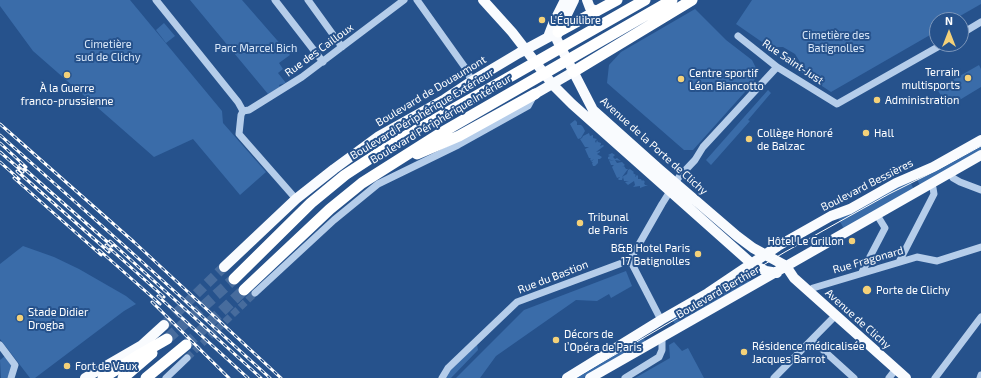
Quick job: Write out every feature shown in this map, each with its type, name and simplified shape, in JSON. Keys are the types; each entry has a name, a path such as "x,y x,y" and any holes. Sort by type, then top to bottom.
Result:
{"highway":[{"path":"558,32 617,0"},
{"name":"Boulevard Périphérique Extérieur","path":"234,279 319,196 345,175 397,141 644,0"},
{"name":"Boulevard Périphérique Intérieur","path":"244,290 330,209 362,182 388,165 600,40 672,0"},
{"path":"573,72 692,0"},
{"path":"388,165 459,136 535,94"},
{"path":"103,378 139,354 167,339 123,378"},
{"path":"146,378 186,345"},
{"path":"154,378 170,359"}],"main road":[{"name":"Avenue de la Porte de Clichy","path":"484,0 512,32 553,85 579,111 673,187 737,236 754,248 786,266"},
{"path":"548,37 565,0"},
{"path":"558,32 574,0"},
{"path":"587,0 590,8 597,11"},
{"name":"Boulevard de Douaumont","path":"224,267 296,199 379,136 445,99 525,49 558,32"},
{"name":"Avenue de la Porte de Clichy","path":"558,32 556,37 557,40 594,110 752,264 766,271 776,273"},
{"path":"535,94 553,85 573,72"},
{"name":"Boulevard Bessières","path":"766,254 831,216 841,211 850,209 896,184 942,162 981,140"},
{"path":"786,266 981,155"},
{"name":"Boulevard Berthier","path":"567,378 708,293 766,254"},
{"name":"Boulevard Berthier","path":"590,378 786,266"},
{"name":"Avenue de Clichy","path":"786,266 794,278 906,378"},
{"name":"Avenue de Clichy","path":"776,273 794,278"},
{"name":"Boulevard Berthier","path":"661,320 662,338"},
{"path":"85,378 142,345 164,325"}],"street":[{"path":"156,0 238,102 243,111 241,115 239,134 296,199"},
{"path":"275,0 323,62"},
{"path":"308,0 342,48"},
{"name":"Rue des Cailloux","path":"243,111 249,110 258,105 302,78 404,0"},
{"path":"417,0 464,66 472,81"},
{"path":"969,29 981,22"},
{"name":"Rue Saint-Just","path":"738,36 777,67 837,104 929,52"},
{"path":"661,320 630,260 679,176 695,160 704,147 777,67"},
{"path":"255,293 334,220 378,184 458,145 528,106 535,94"},
{"path":"950,173 960,182 981,190"},
{"path":"899,262 934,194 931,184"},
{"path":"862,272 885,228 877,215"},
{"name":"Rue Fragonard","path":"809,292 813,288 862,272 917,257 937,261 981,247"},
{"name":"Rue du Bastion","path":"442,378 448,368 517,302 630,260"},
{"path":"774,378 835,316"},
{"path":"935,378 981,317"},
{"path":"625,378 659,357 662,350 662,338"},
{"path":"812,340 854,378"},
{"path":"0,345 15,365 11,378"},
{"path":"166,378 187,358"},
{"path":"889,378 896,370"}],"green space":[{"name":"Cimetière sud de Clichy","path":"0,0 130,0 222,111 223,123 266,172 240,195 193,139 154,157 33,51 0,6"},
{"name":"Parc Marcel Bich","path":"190,0 242,0 290,55 279,63 283,69 278,73 286,83 279,85 280,87 268,94"},
{"name":"Cimetière des Batignolles","path":"752,0 981,0 981,4 967,12 929,12 929,36 831,92 798,70 800,62 795,54 783,47 772,49 736,24"},
{"name":"Centre sportif Léon Biancotto","path":"695,9 726,40 752,60 757,74 753,83 693,150 684,150 607,83 609,65 621,52"},
{"path":"164,23 175,36 166,43 156,30"},
{"name":"Terrain multisports","path":"979,65 981,69 981,87 948,107 937,89"},
{"path":"768,90 771,93 748,120 750,121 711,165 706,160"},
{"path":"575,120 577,125 581,125 585,131 581,138 578,139 570,124"},
{"path":"589,133 590,136 593,135 593,138 597,139 595,141 596,143 597,140 601,143 600,146 604,146 596,152 600,151 597,154 602,157 598,159 598,163 595,166 593,166 593,162 591,162 594,159 591,161 591,158 589,158 585,149 589,147 585,147 580,139"},
{"path":"981,144 981,151 920,186 916,177"},
{"path":"612,153 615,155 613,157 615,159 617,158 621,161 615,160 617,163 622,162 625,165 622,167 624,166 628,169 622,177 627,174 628,170 630,169 636,175 635,177 637,175 638,179 643,180 645,185 648,185 640,188 640,186 633,187 635,185 634,181 628,185 625,182 629,181 624,181 623,177 622,180 619,180 618,179 620,177 617,178 612,167 614,165 611,165 609,160 614,161 608,159 610,156 608,155"},
{"path":"910,181 914,190 844,229 837,216"},
{"path":"23,246 54,257 79,269 126,296 136,304 124,311 35,378 30,378 0,339 0,264"},
{"path":"626,271 632,286 611,298 609,294 597,301 576,300 496,356 480,378 456,378 524,310"},
{"path":"742,274 750,278 748,280 753,282 676,326 672,319"},
{"path":"643,337 646,342 584,378 572,378"},
{"path":"674,342 682,351 688,348 704,378 635,378 670,358 669,345"},
{"path":"477,344 478,350 451,378 445,378 449,371"},
{"path":"5,356 11,365 11,369 7,378 1,378 0,360"}],"tunnel":[{"path":"164,325 224,267"},
{"path":"167,339 234,279"},
{"path":"186,345 244,290"},
{"path":"187,358 255,293"}],"tram line":[{"path":"575,378 698,306 785,252 889,194 981,146"}],"railway":[{"path":"0,124 134,242 281,378"},
{"path":"0,135 270,378"},
{"path":"0,143 26,167"},
{"path":"0,152 23,172"},
{"path":"0,162 19,179"},
{"path":"20,165 112,246"},
{"path":"17,171 109,252"},
{"path":"14,178 101,255"},
{"path":"110,241 261,378"},
{"path":"106,245 164,297"},
{"path":"99,250 160,304"},
{"path":"158,296 248,378"},
{"path":"152,302 229,378"}],"place":[{"name":"L'Équilibre","path":"542,20"},
{"name":"À la Guerre franco-prussienne","path":"67,75"},
{"name":"Terrain multisports","path":"968,78"},
{"name":"Centre sportif Léon Biancotto","path":"681,79"},
{"name":"Administration","path":"877,100"},
{"name":"Hall","path":"866,133"},
{"name":"Collège Honoré de Balzac","path":"749,139"},
{"name":"Tribunal de Paris","path":"580,223"},
{"name":"Hôtel Le Grillon","path":"852,241"},
{"name":"B&B Hotel Paris 17 Batignolles","path":"698,254"},
{"name":"Porte de Clichy","path":"867,290"},
{"name":"Stade Didier Drogba","path":"20,318"},
{"name":"Décors de l’Opéra de Paris","path":"556,340"},
{"name":"Résidence médicalisée Jacques Barrot","path":"744,352"},
{"name":"Fort de Vaux","path":"67,366"}]}
